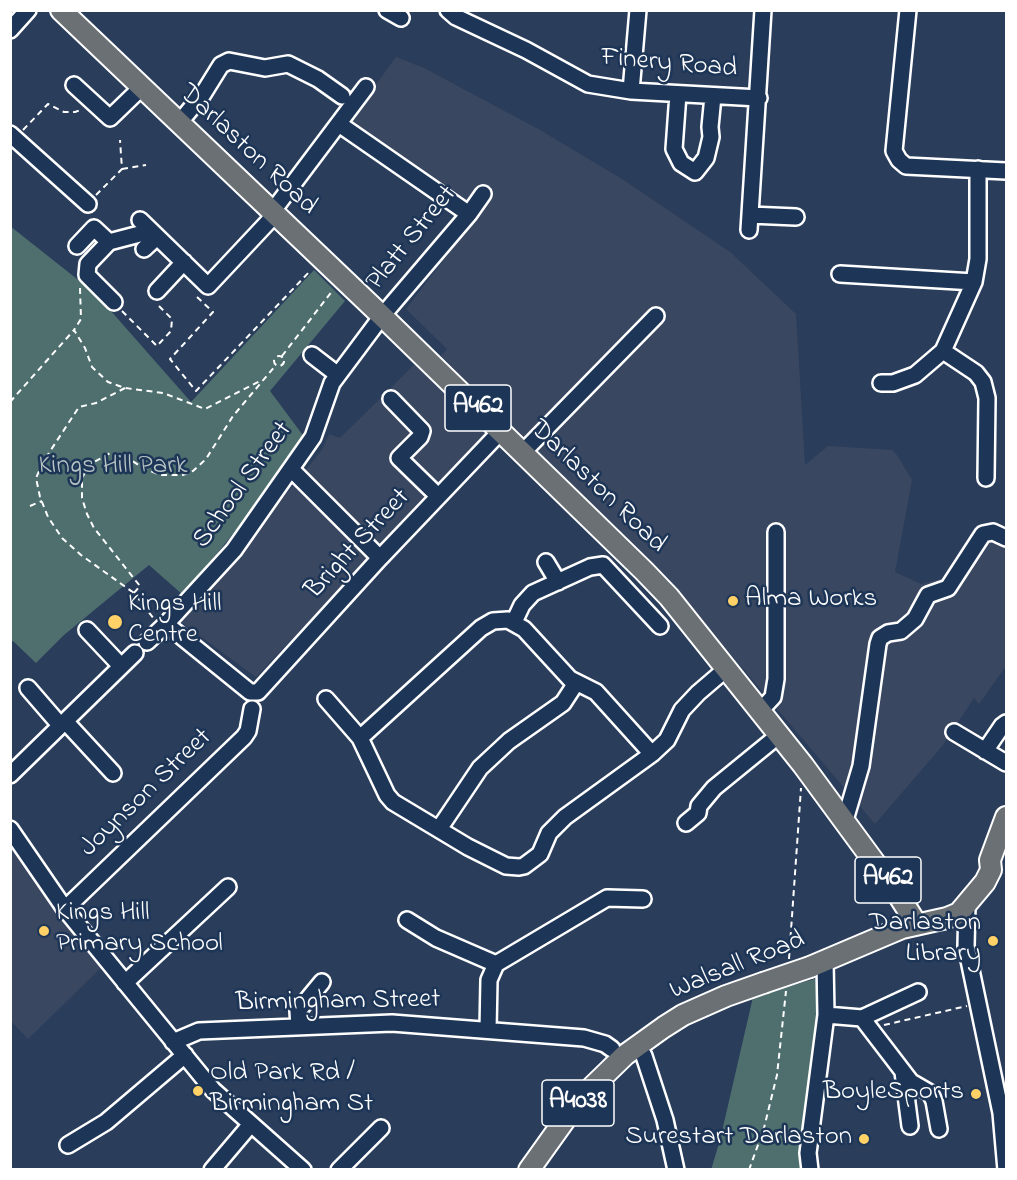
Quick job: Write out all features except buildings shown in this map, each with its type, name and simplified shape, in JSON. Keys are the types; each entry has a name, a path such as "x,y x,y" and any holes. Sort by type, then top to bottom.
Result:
{"main road":[{"name":"Darlaston Road","path":"61,10 501,430 669,597 844,820 916,923"},
{"name":"A4038","path":"916,923 959,896 998,865 1006,817"},
{"name":"A4038","path":"916,923 947,918 959,913 985,882 991,870 998,865"},
{"name":"Walsall Road","path":"529,1170 588,1091 625,1055 664,1027 706,1004 818,964 916,923"}],"street":[{"path":"10,30 28,10"},
{"path":"387,10 401,18"},
{"name":"Finery Road","path":"448,10 456,17 526,50 588,84 631,91 759,98"},
{"path":"631,91 638,10"},
{"path":"763,10 750,223 796,217"},
{"path":"908,10 894,151 906,166 1006,171"},
{"path":"179,123 203,94 221,65 229,61 265,68 288,64 342,96"},
{"path":"74,85 110,118 141,88"},
{"path":"140,220 184,262 202,291 269,220 272,212 366,87"},
{"path":"678,94 674,150 681,163 695,172 706,158 711,137 713,96"},
{"path":"339,124 468,214"},
{"path":"13,136 88,204"},
{"path":"881,383 915,375 943,351 974,282 978,259 978,169"},
{"name":"Platt Street","path":"382,316 483,194"},
{"path":"77,246 94,228 109,242"},
{"path":"117,306 87,275 88,264 109,242 154,234"},
{"path":"144,249 154,234"},
{"path":"157,291 184,262"},
{"path":"840,273 974,282"},
{"name":"School Street","path":"147,642 234,550 313,437 332,383 382,316"},
{"path":"523,452 656,316"},
{"path":"943,351 976,373 986,390 986,478"},
{"path":"312,355 338,375"},
{"path":"391,399 422,431 420,437 399,458 438,496"},
{"name":"Bright Street","path":"253,701 380,558 501,430"},
{"path":"291,469 380,558"},
{"path":"760,711 773,697 776,679 776,531"},
{"path":"844,820 861,766 880,638 888,633 901,631 915,619 928,595 948,588 983,534 993,532 1006,538"},
{"path":"546,562 558,582"},
{"path":"514,622 522,605 533,593 590,567 603,566 660,626"},
{"path":"360,738 486,624 501,620 514,622 524,629 570,679 596,692 651,754"},
{"path":"164,626 253,701"},
{"path":"87,630 120,665"},
{"path":"10,775 120,665 135,653"},
{"path":"326,699 360,738 387,795 404,810 500,864 514,867 524,866 540,854 549,833 559,822 668,740 682,710 726,669"},
{"path":"438,829 480,768 509,741 563,703 576,683"},
{"path":"28,688 113,773"},
{"name":"Joynson Street","path":"65,909 244,737 251,720 253,701"},
{"path":"985,751 1006,723"},
{"path":"954,732 1006,764"},
{"path":"686,823 698,813 699,806 714,788 779,735"},
{"path":"10,829 65,909 213,1090 303,1170"},
{"path":"125,983 228,887"},
{"path":"488,1030 489,980 496,964 607,898 643,899"},
{"path":"967,905 966,946 1001,1113 1006,1170"},
{"path":"407,920 436,938 496,964"},
{"path":"810,1170 808,1153 826,1015 818,964"},
{"path":"299,1027 298,1011 322,982"},
{"path":"826,1015 866,1023 918,993"},
{"name":"Birmingham Street","path":"173,1042 199,1030 392,1023 584,1038 605,1044 612,1049"},
{"path":"866,1023 911,1082 930,1094 934,1101 939,1129"},
{"path":"638,1045 644,1056 664,1120 676,1170"},
{"path":"68,1145 106,1122 185,1055"},
{"path":"903,1072 910,1126"},
{"path":"212,1170 251,1124"},
{"path":"339,1170 381,1128"}],"path":[{"path":"13,136 48,104 64,112 75,112 83,109 91,100"},
{"path":"120,140 122,169"},
{"path":"88,204 122,169 146,165"},
{"path":"202,291 213,312 170,359 196,391 321,259"},
{"path":"10,402 74,330 81,319 80,288 89,277"},
{"path":"282,356 342,278"},
{"path":"117,306 157,346 171,332 172,319 150,298 157,291"},
{"path":"74,330 85,348 92,367 108,382 125,388 163,393 206,409 265,379"},
{"path":"276,365 274,359 276,356 282,356"},
{"path":"276,365 282,365 284,362 282,356"},
{"path":"134,593 140,586 94,528 87,514 82,498 82,478 89,465 110,453 125,456 143,468 160,474 183,475 193,471 206,459 233,416 276,365"},
{"path":"125,388 96,403 79,407 43,462 36,478 48,517 62,538 81,555 134,593 164,626"},
{"path":"30,506 42,501"},
{"path":"866,1023 978,1003"}],"shaded area":[{"path":"396,57 424,68 540,130 622,179 730,252 796,314 805,465 828,446 892,450 912,480 895,572 921,584 948,577 981,527 1006,539 1006,666 979,704 974,698 943,745 875,824 664,576 441,356 447,349 406,309 492,197 481,186 467,207 347,124"},
{"path":"417,362 487,432 485,436 256,677 181,622 322,450 329,434 340,438"},
{"name":"Kings Hill Primary School","path":"14,843 105,964 28,1039 11,1021 10,847"}],"green space":[{"name":"Kings Hill Park","path":"10,226 96,294 191,402 314,270 345,301 270,391 308,442 183,595 149,565 64,635 36,663 13,641 11,642"},
{"path":"821,977 803,1169 711,1170 753,997"}],"place":[{"name":"Alma Works","path":"733,601"},
{"name":"Kings Hill Centre","path":"115,622"},
{"name":"Kings Hill Primary School","path":"44,931"},
{"name":"Darlaston Library","path":"993,941"},
{"name":"Old Park Rd / Birmingham St","path":"198,1091"},
{"name":"BoyleSports","path":"976,1094"},
{"name":"Surestart Darlaston","path":"864,1139"}]}
